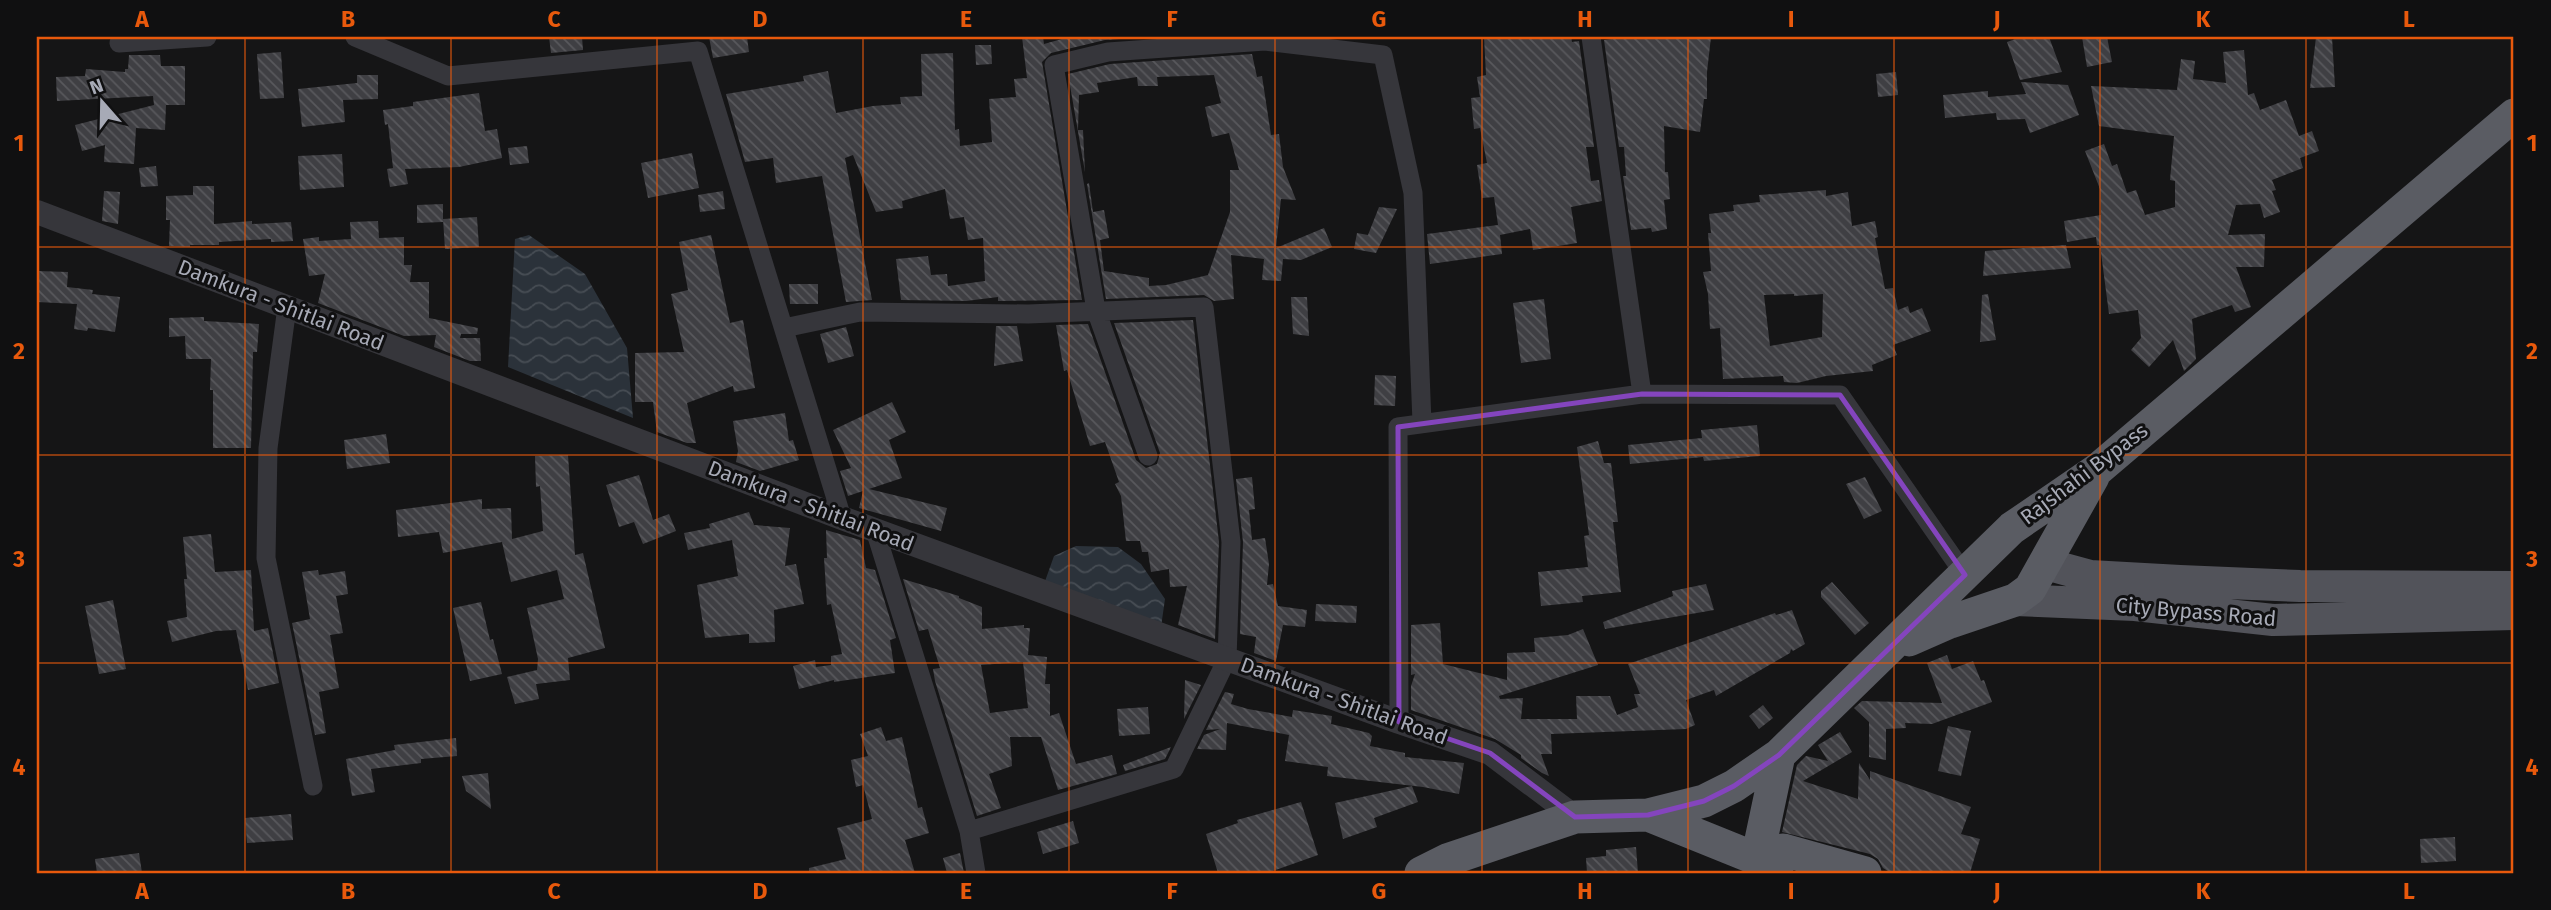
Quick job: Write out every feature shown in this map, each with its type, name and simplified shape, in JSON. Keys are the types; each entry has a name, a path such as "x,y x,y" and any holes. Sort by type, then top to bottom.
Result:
{"highway":[{"name":"Rajshahi Bypass","path":"1648,816 1704,802 1734,786 1779,754 2012,528 2097,470 2514,115"},
{"path":"2015,600 2031,589 2097,470"},
{"path":"2012,528 2046,564"},
{"name":"City Bypass Road","path":"1887,650 1950,622 2015,600"},
{"path":"1767,866 1779,754"},
{"path":"1421,873 1447,860 1575,817 1648,816 1767,866"},
{"path":"1767,866 1783,850 1865,873"}],"main road":[{"path":"2046,564 2090,576 2180,581 2300,586 2514,587"},
{"name":"City Bypass Road","path":"2015,600 2135,605 2273,620 2514,614"}],"street":[{"path":"119,43 207,37"},
{"path":"355,37 448,76 700,44 842,518"},
{"path":"1591,37 1642,394"},
{"path":"1148,456 1096,310 1054,65 1108,52 1265,41 1383,55 1413,193 1422,423"},
{"name":"Damkura - Shitlai Road","path":"37,212 842,518 1490,753 1575,817"},
{"path":"287,307 268,449 267,558 313,786"},
{"path":"783,328 860,312 1028,314 1204,307 1231,542 1227,659 1174,769 969,831"},
{"path":"1399,722 1398,427 1642,394 1840,395 1965,575"},
{"path":"875,530 969,831 976,873"}],"highlighted area":[{"path":"1642,394 1840,395 1965,575 1779,755 1734,786 1704,801 1648,815 1575,817 1490,753 1399,722 1398,427"}],"water":[{"path":"529,235 585,274 627,348 633,418 508,367 515,239"},
{"path":"1076,546 1118,547 1141,564 1165,599 1161,627 1044,584 1054,556"}],"building":[{"path":"549,37 582,37 583,50 551,53"},
{"path":"709,37 747,37 749,52 713,58"},
{"path":"1022,37 1043,37 1044,44 1069,37 1150,37 1105,40 1051,53 1042,62 1082,300 998,301 998,297 966,301 901,300 896,259 928,256 931,275 947,274 948,286 985,281 983,238 968,240 964,217 950,219 945,189 902,201 903,208 876,212 853,155 845,158 872,300 846,302 822,176 776,183 773,158 745,162 726,94 804,81 803,76 828,71 836,113 901,104 900,97 922,96 921,54 953,53 955,130 959,129 960,146 992,142 989,99 1016,97 1014,79 1027,78"},
{"path":"1484,37 1571,37 1572,42 1579,41 1594,147 1586,147 1591,181 1599,180 1602,201 1571,207 1577,243 1533,250 1530,229 1500,235 1502,254 1430,264 1427,234 1498,225 1494,197 1482,198 1477,165 1487,163 1480,128 1474,129 1471,98 1480,97 1477,77 1486,75"},
{"path":"1626,37 1711,37 1707,99 1704,99 1700,132 1664,126 1665,172 1668,172 1670,199 1664,200 1667,229 1652,232 1651,228 1631,230 1623,176 1626,176 1624,147 1619,147 1604,40"},
{"path":"2021,37 2049,37 2062,72 2020,80 2007,42"},
{"path":"2082,37 2107,37 2112,62 2087,67"},
{"path":"2316,37 2332,37 2335,87 2310,88"},
{"path":"975,45 991,45 992,64 976,65"},
{"path":"2244,50 2248,95 2254,93 2260,110 2286,100 2299,136 2312,131 2319,151 2300,158 2303,168 2272,180 2276,190 2272,191 2280,212 2264,218 2260,204 2236,205 2228,235 2265,234 2264,267 2236,267 2251,307 2235,312 2232,305 2192,319 2196,359 2184,371 2173,340 2149,367 2131,350 2141,338 2138,310 2109,314 2100,245 2097,245 2096,237 2067,242 2064,221 2101,215 2100,189 2085,151 2104,144 2112,166 2117,164 2127,193 2136,190 2145,215 2175,207 2175,181 2170,180 2174,136 2099,126 2091,86 2177,90 2181,59 2195,61 2193,79 2226,83 2223,52"},
{"path":"281,52 284,98 260,99 257,54"},
{"path":"1252,54 1257,77 1262,76 1271,135 1279,134 1283,167 1296,200 1281,199 1276,248 1324,228 1332,247 1301,260 1283,259 1281,281 1262,280 1264,259 1231,255 1234,299 1214,301 1204,295 1106,299 1087,184 1089,183 1093,212 1104,210 1109,238 1100,240 1104,271 1149,278 1149,286 1166,285 1208,275 1230,212 1230,170 1239,170 1229,133 1212,137 1205,107 1221,103 1214,75 1157,77 1158,86 1138,86 1137,77 1097,83 1099,92 1079,95 1078,130 1083,130 1085,172 1068,74 1110,64"},
{"path":"129,55 160,55 161,66 185,66 185,105 166,105 165,130 136,128 134,164 104,162 105,145 82,151 75,125 154,105 153,96 57,101 56,77 85,76 86,69 125,72 125,69 128,69"},
{"path":"1896,72 1898,95 1878,97 1876,74"},
{"path":"357,75 378,75 378,99 343,100 345,122 302,127 298,89 357,83"},
{"path":"2021,82 2068,85 2079,115 2030,133 2025,119 1997,120 1996,113 1945,118 1943,95 1988,91 1988,97 2026,94"},
{"path":"479,93 485,131 497,129 502,158 459,167 405,169 408,184 390,187 387,169 393,168 388,124 385,125 383,110 413,106 413,102"},
{"path":"527,146 529,163 510,165 508,148"},
{"path":"692,153 699,188 648,198 641,163"},
{"path":"342,154 344,187 300,190 298,156"},
{"path":"156,166 158,186 141,187 139,168"},
{"path":"193,186 214,186 214,224 291,222 293,241 271,242 271,239 219,242 219,245 190,247 169,246 170,220 166,220 166,196 193,195"},
{"path":"1826,190 1826,196 1848,192 1852,226 1875,221 1878,237 1875,238 1885,289 1893,288 1898,310 1908,306 1910,313 1922,308 1931,331 1893,345 1897,355 1872,365 1873,371 1826,376 1797,383 1784,382 1783,376 1723,379 1720,328 1710,329 1708,294 1703,272 1711,271 1709,214 1734,211 1733,205 1760,202 1759,195","holes":["1823,294 1822,337 1770,346 1764,295"]},
{"path":"104,191 120,192 118,224 102,221"},
{"path":"723,191 725,209 700,212 698,195"},
{"path":"443,204 443,222 417,223 417,205"},
{"path":"1379,207 1397,209 1376,253 1354,249 1357,233 1368,235"},
{"path":"477,217 479,247 445,249 443,219"},
{"path":"378,221 379,238 404,237 404,265 412,265 410,282 429,282 429,318 478,328 477,334 461,334 460,338 480,338 481,361 470,361 434,347 436,335 404,336 318,303 325,274 309,276 303,239 351,239 350,222"},
{"path":"711,235 730,323 743,320 755,388 734,392 733,386 687,403 696,443 687,443 657,432 653,402 635,402 635,353 684,352 671,294 688,290 679,242"},
{"path":"2066,245 2071,268 1983,276 1985,251"},
{"path":"37,271 68,272 67,287 93,290 92,294 120,297 115,332 74,329 77,304 37,302"},
{"path":"789,284 818,284 818,304 790,304"},
{"path":"1988,294 1996,340 1980,342 1982,295"},
{"path":"1291,297 1307,297 1309,336 1293,334"},
{"path":"1544,299 1551,359 1521,363 1513,303"},
{"path":"204,317 204,321 259,324 257,352 253,352 251,448 213,448 211,359 186,359 185,336 169,337 169,318"},
{"path":"1193,320 1219,542 1215,639 1178,625 1187,586 1170,587 1169,569 1151,572 1148,552 1142,552 1140,541 1126,541 1121,496 1115,484 1119,482 1105,442 1090,446 1067,370 1064,371 1056,325 1088,324 1136,460 1146,468 1157,464 1160,453 1114,323"},
{"path":"996,326 1017,326 1023,361 994,366"},
{"path":"846,327 854,356 828,363 820,334"},
{"path":"1375,375 1396,376 1395,406 1374,405"},
{"path":"892,402 906,432 889,440 902,478 869,489 947,508 941,531 859,508 863,491 848,496 840,471 851,468 833,430"},
{"path":"785,413 789,441 793,440 799,460 760,471 736,462 738,451 733,421"},
{"path":"1757,425 1760,456 1704,461 1703,457 1630,464 1628,445 1702,438 1701,430"},
{"path":"386,434 390,463 347,469 344,440"},
{"path":"1598,441 1604,463 1611,463 1618,522 1613,522 1621,592 1582,596 1583,602 1541,606 1538,572 1588,567 1584,536 1589,535 1577,447"},
{"path":"568,455 575,555 583,553 605,648 568,658 570,680 536,684 539,699 515,704 507,677 537,670 538,659 527,608 564,599 557,570 511,582 502,542 443,553 439,532 398,537 396,510 482,499 482,509 511,508 512,539 543,531 540,486 536,487 535,456"},
{"path":"639,475 653,520 669,514 676,531 643,544 634,522 619,527 606,485"},
{"path":"1252,477 1255,509 1249,510 1252,540 1265,538 1269,564 1267,585 1273,584 1278,606 1307,610 1305,627 1283,625 1276,661 1254,653 1256,637 1240,634 1243,542 1236,479"},
{"path":"1865,477 1882,511 1864,519 1846,484"},
{"path":"749,512 754,525 790,528 785,566 796,564 804,604 774,610 775,642 749,643 749,634 705,638 697,585 738,576 732,540 688,550 684,533 710,528 709,524"},
{"path":"826,530 860,540 866,568 875,570 896,638 890,640 895,673 834,680 799,689 793,666 815,660 816,667 831,665 831,656 842,654 831,604 827,605 824,558 827,558"},
{"path":"211,534 215,572 251,570 254,631 268,628 279,683 248,690 236,630 216,631 172,642 167,621 187,617 183,537"},
{"path":"318,570 319,575 345,571 348,594 336,596 343,633 330,635 339,688 319,692 326,733 315,735 292,623 310,619 302,572"},
{"path":"903,579 959,596 982,607 982,629 1024,625 1024,628 1030,628 1028,655 1047,657 1045,684 1050,684 1050,716 1059,713 1076,764 1112,755 1117,774 1058,790 1041,737 1010,737 1012,766 989,774 1001,808 977,816 935,681 933,669 940,668 928,629 919,631","holes":["1023,662 1028,708 990,713 981,665"]},
{"path":"1832,582 1869,623 1855,635 1821,597 1821,591"},
{"path":"1706,584 1714,610 1605,629 1603,622 1673,596 1672,591"},
{"path":"113,600 126,669 99,674 85,606"},
{"path":"481,602 502,674 470,681 453,608"},
{"path":"1316,604 1357,606 1356,623 1315,621"},
{"path":"1792,610 1805,644 1793,651 1791,649 1790,653 1716,696 1714,690 1686,700 1695,725 1686,729 1551,734 1552,754 1541,754 1549,776 1495,739 1411,710 1411,686 1415,674 1411,675 1411,625 1440,623 1443,664 1507,680 1507,653 1535,652 1534,638 1568,635 1583,629 1598,665 1499,696 1500,699 1523,698 1521,719 1577,719 1576,696 1610,696 1617,715 1638,707 1634,694 1640,694 1628,664 1775,613 1776,615"},
{"path":"1947,655 1952,669 1973,661 1992,702 1932,724 1905,723 1906,728 1886,729 1886,760 1869,757 1869,722 1854,708 1862,701 1942,703 1927,663"},
{"path":"1185,680 1201,685 1184,719"},
{"path":"1225,692 1234,694 1231,704 1248,709 1292,717 1293,710 1332,716 1331,724 1369,733 1372,736 1370,746 1405,753 1405,757 1464,763 1459,794 1327,776 1328,767 1285,761 1289,735 1227,723 1226,750 1197,749 1204,735 1220,729 1206,730"},
{"path":"1763,705 1773,718 1759,729 1749,716"},
{"path":"1148,707 1150,734 1119,736 1117,709"},
{"path":"1948,726 1971,731 1961,776 1938,771"},
{"path":"881,727 886,741 902,737 918,808 922,807 929,833 905,840 915,873 809,873 809,868 846,859 837,828 872,819 863,785 856,787 851,760 868,756 860,734"},
{"path":"1840,732 1852,752 1803,781 1858,799 1859,763 1870,780 1870,771 1971,807 1961,834 1980,839 1970,873 1891,873 1870,854 1782,832 1797,765 1806,756 1828,761 1818,745"},
{"path":"456,738 457,756 421,759 421,763 371,769 375,792 352,796 346,759 395,750 394,745"},
{"path":"1171,747 1165,759 1125,771 1123,765"},
{"path":"488,773 491,809 466,791 462,776"},
{"path":"1412,786 1418,802 1374,818 1377,827 1343,839 1335,803"},
{"path":"1301,802 1318,855 1267,873 1218,873 1206,834 1238,823 1237,820"},
{"path":"291,814 293,840 247,843 245,818"},
{"path":"1073,821 1079,843 1043,854 1037,832"},
{"path":"2455,837 2456,861 2421,863 2420,839"},
{"path":"1636,847 1638,873 1587,873 1586,858 1606,856 1606,850"},
{"path":"139,853 142,873 97,873 95,859"},
{"path":"960,853 964,873 947,873 943,858"}]}
